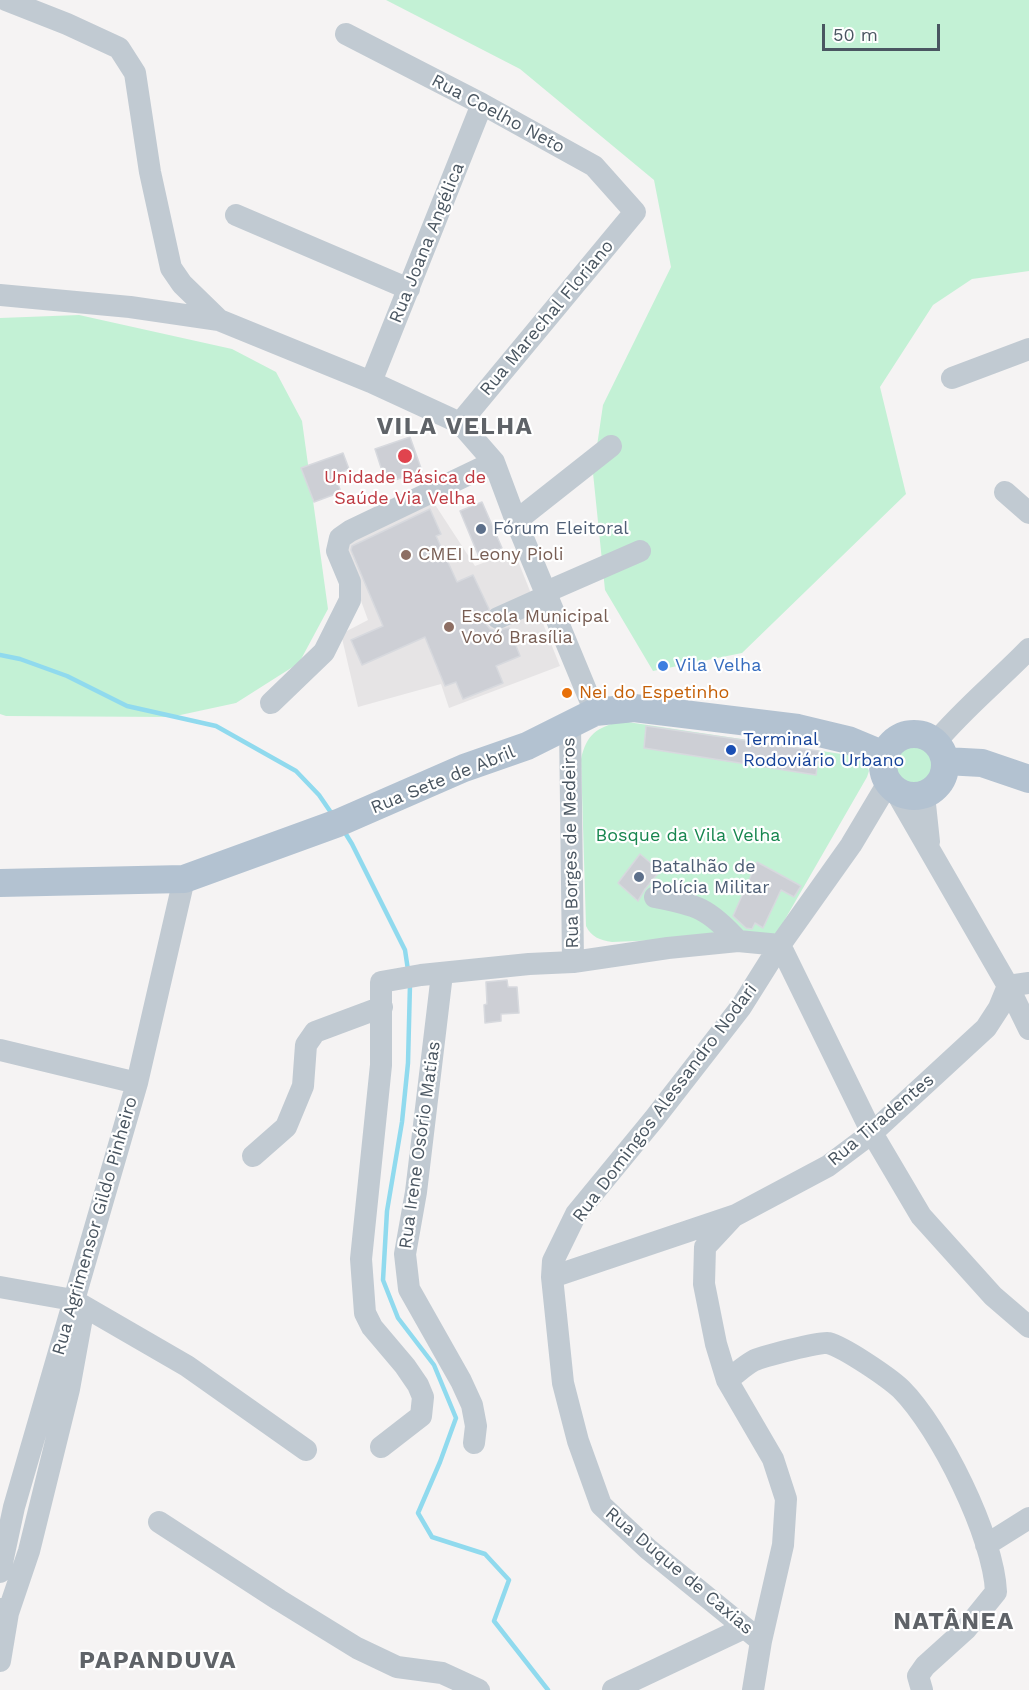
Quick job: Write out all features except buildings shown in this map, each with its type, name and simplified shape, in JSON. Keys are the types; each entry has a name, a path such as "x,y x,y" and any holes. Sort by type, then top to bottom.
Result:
{"main road":[{"name":"Rua Sete de Abril","path":"0,883 184,879 338,823 464,768 527,746 595,711 634,708 798,728 848,740 884,755"},
{"path":"916,734 926,737 940,752 944,772 940,782 924,795 914,797 904,795 892,787 884,774 882,765 889,746 896,739 906,735 916,734"},
{"path":"940,752 1029,779"}],"street":[{"path":"6,0 68,24 119,48 135,73 150,172 171,267 182,284 219,320"},
{"name":"Rua Coelho Neto","path":"346,34 482,104 594,166 635,212"},
{"name":"Rua Joana Angélica","path":"371,382 482,104"},
{"name":"Rua Marechal Floriano","path":"460,423 635,212"},
{"path":"236,215 409,289"},
{"path":"0,295 130,307 219,320 371,382 460,423 494,462 595,711"},
{"path":"952,378 1029,349"},
{"path":"516,521 610,446"},
{"path":"271,703 324,652 350,600 350,582 337,551 340,538 350,531 494,462"},
{"path":"1005,492 1029,513"},
{"path":"498,618 640,551"},
{"path":"940,752 947,729 1029,649"},
{"name":"Rua Borges de Medeiros","path":"570,725 573,962"},
{"path":"892,787 1019,985 1029,1029"},
{"name":"Rua Domingos Alessandro Nodari","path":"552,1277 554,1261 576,1214 741,1007 780,945 892,787"},
{"path":"924,795 930,849"},
{"name":"Rua Agrimensor Gildo Pinheiro","path":"0,1572 7,1505 79,1304 137,1083 184,879"},
{"path":"655,897 691,904 722,923 738,941"},
{"path":"381,1447 421,1416 423,1397 405,1366 372,1327 365,1313 361,1259 381,1065 381,982 529,964 573,962 668,948 738,941 780,945 872,1133 921,1216 993,1296 1029,1327"},
{"name":"Rua Irene Osório Matias","path":"432,975 416,1192 405,1254 409,1289 461,1380 472,1405 476,1426 474,1443"},
{"name":"Rua Tiradentes","path":"552,1277 736,1215 828,1166 872,1133 986,1028 999,1008 1019,985"},
{"path":"253,1156 286,1127 303,1086 306,1045 315,1032 382,1007"},
{"path":"0,1050 137,1083"},
{"path":"613,1690 753,1634 783,1545 786,1499 773,1460 727,1380 716,1344 704,1284 705,1247 736,1215"},
{"name":"Rua Duque de Caxias","path":"552,1277 563,1383 578,1441 601,1505 648,1549 753,1634 753,1690"},
{"path":"0,1287 79,1304 187,1366 306,1450"},
{"path":"0,1661 4,1611 29,1551 69,1389 79,1304"},
{"path":"727,1380 755,1360 826,1342 851,1354 900,1389 928,1423 957,1471 986,1545 995,1576 996,1592 966,1629 925,1666 918,1676 922,1690"},
{"path":"986,1545 1029,1518"},
{"path":"159,1522 279,1600 357,1647 397,1667 442,1673 479,1690"}],"shaded area":[{"name":"Escola Municipal Vovó Brasília","path":"432,500 475,566 514,551 560,666 449,708 441,684 358,707 341,634 368,620 340,543"}],"green space":[{"path":"386,0 1029,0 1029,271 972,279 933,305 880,387 906,494 742,653 653,671 605,590 593,473 603,405 671,267 654,180 520,69"},
{"path":"79,315 232,349 276,372 302,421 328,609 299,663 236,703 171,717 6,716 0,714 0,318"},
{"name":"Bosque da Vila Velha","path":"621,721 855,756 866,762 869,771 867,777 776,935 612,942 590,933 586,926 581,759 586,744 594,733 605,726"},
{"path":"914,744 929,750 935,765 929,780 914,786 899,780 893,765 899,750"}],"waterway":[{"path":"0,655 20,659 67,676 127,706 216,726 296,771 319,795 332,814"},
{"path":"344,831 405,950 408,970"},
{"path":"410,984 408,1063 402,1122 387,1211 383,1280 398,1318 434,1365 456,1418 418,1513 432,1537 485,1554 509,1580 494,1621 548,1690"}],"place":[{"name":"Unidade Básica de Saúde Via Velha","path":"405,456"},
{"name":"Fórum Eleitoral","path":"481,529"},
{"name":"CMEI Leony Pioli","path":"406,555"},
{"name":"Escola Municipal Vovó Brasília","path":"449,627"},
{"name":"Vila Velha","path":"663,666"},
{"name":"Nei do Espetinho","path":"567,693"},
{"name":"Terminal Rodoviário Urbano","path":"731,750"},
{"name":"Batalhão de Polícia Militar","path":"639,877"}],"district":[{"name":"VILA VELHA","path":"455,427"},
{"name":"NATÂNEA","path":"954,1622"},
{"name":"PAPANDUVA","path":"158,1661"}]}
